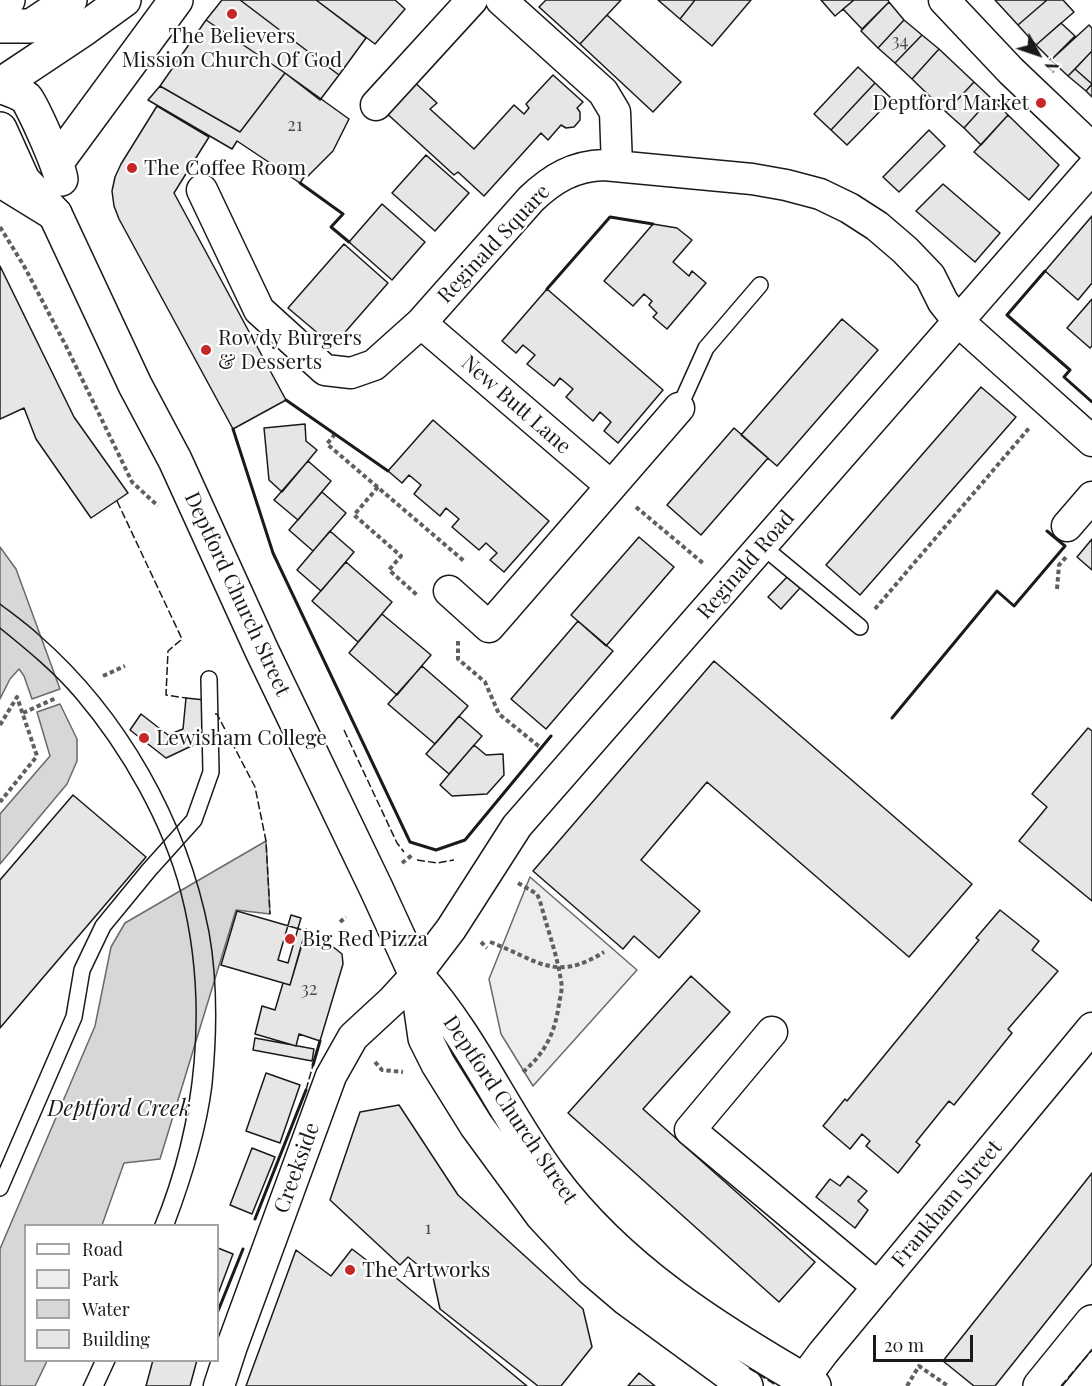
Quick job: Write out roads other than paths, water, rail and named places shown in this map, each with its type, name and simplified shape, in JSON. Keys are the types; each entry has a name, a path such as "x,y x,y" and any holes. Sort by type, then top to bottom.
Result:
{"main road":[{"path":"0,5 8,0"},
{"path":"0,26 31,26 70,0"},
{"path":"0,180 55,214 62,175 57,162 26,98 0,85 124,0"},
{"path":"57,162 176,0"},
{"name":"Deptford Church Street","path":"0,129 23,180 55,214 135,385 175,460 262,651 416,975 463,1035 519,1130 582,1217 645,1274 680,1301 755,1353 808,1383"},
{"name":"Deptford Church Street","path":"416,975 425,1038 438,1064 476,1125 542,1215 593,1270 619,1292 746,1386"},
{"path":"1040,1386 1092,1322"}],"street":[{"path":"376,105 472,0"},
{"path":"501,0 603,92 615,112 618,166"},
{"path":"944,0 1090,147"},
{"name":"Reginald Road","path":"416,975 451,929 518,826 958,321 1090,147"},
{"name":"Reginald Square","path":"202,190 259,310 325,370 351,373 374,365 421,323 531,199 546,184 566,172 588,166 618,166 752,179 820,194 849,208 877,226 905,250 930,276 943,302 958,321 1092,441"},
{"name":"New Butt Lane","path":"421,323 610,486"},
{"path":"449,591 489,627 679,408"},
{"path":"1067,526 1092,497"},
{"name":"Creekside","path":"219,1386 331,1076 353,1037 416,975"},
{"name":"Frankham Street","path":"808,1383 823,1353 1092,1028"},
{"path":"772,1032 690,1130 878,1287"}],"lane":[{"path":"679,408 706,348 760,285"},
{"path":"762,546 860,627"},
{"path":"0,1188 74,1017 82,970 103,926 194,820 211,772 209,679"}],"water":[{"path":"0,547 16,569 60,689 32,699 24,676 19,669 10,679 0,699"},
{"path":"60,704 77,739 77,761 67,784 0,864 0,814 50,756 37,712"},
{"name":"Deptford Creek","path":"266,841 270,914 236,910 160,1159 124,1163 102,1224 24,1224 24,1362 47,1362 35,1386 0,1386 0,1249 95,1026 111,947 125,923"}],"tram line":[{"path":"0,604 34,631 70,665 125,733 168,808 199,890 209,932 214,970 216,1009 214,1067 202,1139 175,1224"},
{"path":"0,628 30,653 76,698 125,765 152,815 181,893 190,934 195,976 194,1061 189,1104 180,1145 169,1186 155,1224"},
{"path":"83,1386 94,1362"},
{"path":"104,1386 115,1362"}],"place":[{"name":"The Believers Mission Church Of God","path":"232,14"},
{"name":"Deptford Market","path":"1041,103"},
{"name":"The Coffee Room","path":"132,168"},
{"name":"Rowdy Burgers & Desserts","path":"206,350"},
{"name":"Lewisham College","path":"144,738"},
{"name":"Big Red Pizza","path":"290,939"},
{"name":"The Artworks","path":"350,1270"}]}
